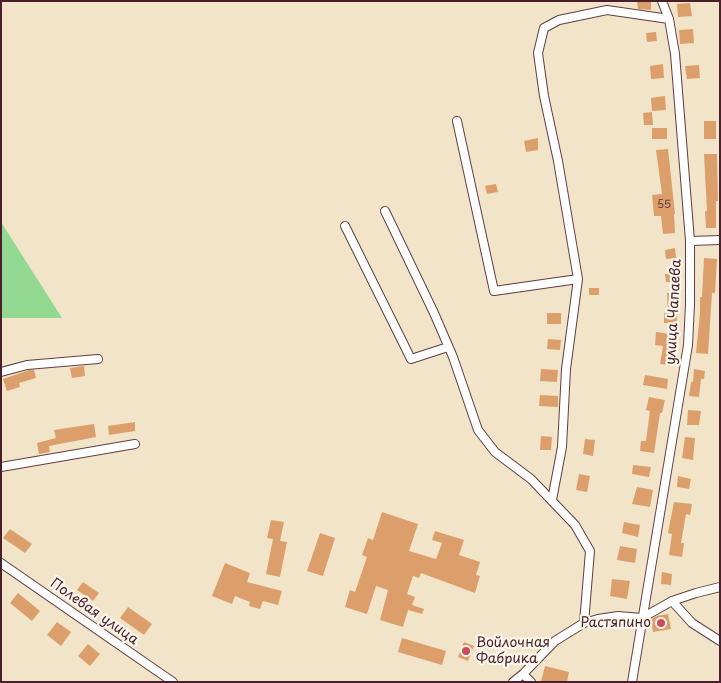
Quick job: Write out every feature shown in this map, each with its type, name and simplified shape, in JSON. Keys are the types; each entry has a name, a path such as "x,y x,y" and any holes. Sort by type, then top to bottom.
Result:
{"street":[{"name":"улица Чапаева","path":"632,682 688,345 690,241 676,54 669,19 662,1"},
{"path":"552,500 562,447 566,369 578,279 538,54 544,28 559,20 607,10 669,19"},
{"path":"457,121 494,291 578,279"},
{"path":"385,211 434,313 478,430 495,452 531,479 552,500 575,525 590,551 584,623"},
{"path":"345,226 411,359 448,347"},
{"path":"690,241 720,240"},
{"path":"1,372 27,365 98,359"},
{"path":"1,467 135,444"},
{"name":"Полевая улица","path":"1,564 173,682"},
{"path":"513,682 555,641 584,623 618,616 642,618 672,601 720,587"},
{"path":"672,601 692,623 720,641"},
{"path":"523,674 531,682"}],"green space":[{"path":"1,222 62,318 1,318"}],"building":[{"path":"637,1 651,1 651,10 638,9"},
{"path":"690,3 692,16 678,17 677,4"},
{"path":"693,29 694,43 680,44 679,30"},
{"path":"656,32 657,41 647,42 646,33"},
{"path":"663,64 664,78 651,79 650,66"},
{"path":"699,65 700,78 687,79 685,66"},
{"path":"665,96 666,110 652,111 651,98"},
{"path":"652,112 653,125 644,125 643,113"},
{"path":"704,121 716,121 716,139 704,139"},
{"path":"652,128 667,128 667,139 652,139"},
{"path":"538,138 538,150 526,152 524,141"},
{"path":"668,149 675,214 675,233 663,234 661,216 654,216 652,195 662,194 656,150"},
{"path":"704,154 717,154 718,201 716,201 716,228 706,228"},
{"path":"496,184 498,192 487,194 485,186"},
{"path":"675,248 676,258 666,259 665,250"},
{"path":"704,258 717,259 715,293 712,293 708,354 696,353"},
{"path":"676,273 677,282 666,282 665,274"},
{"path":"589,288 599,288 599,295 589,295"},
{"path":"667,293 676,293 677,323 664,323 664,313 668,313"},
{"path":"547,313 561,313 561,324 547,324"},
{"path":"656,332 676,335 671,365 660,364 663,346 655,345"},
{"path":"548,339 561,340 560,350 547,349"},
{"path":"84,366 85,376 72,378 70,368"},
{"path":"541,369 558,370 557,382 540,381"},
{"path":"694,369 705,371 704,379 701,379 699,397 689,396"},
{"path":"34,370 36,378 19,383 20,387 7,391 3,379"},
{"path":"645,375 668,379 667,389 643,385"},
{"path":"540,395 558,396 558,407 539,406"},
{"path":"649,397 665,400 662,413 660,413 654,453 640,451 641,441 646,441 650,411 646,410"},
{"path":"688,410 701,411 699,425 687,425"},
{"path":"135,422 135,431 109,435 108,426"},
{"path":"94,424 96,437 49,446 50,452 39,454 37,443 56,438 54,430"},
{"path":"541,436 552,437 551,450 540,450"},
{"path":"685,437 695,438 693,460 682,458"},
{"path":"585,439 595,440 593,456 583,454"},
{"path":"633,465 651,467 649,477 632,474"},
{"path":"579,474 590,476 587,492 576,490"},
{"path":"678,476 691,479 689,489 677,487"},
{"path":"637,487 653,490 650,507 632,504"},
{"path":"674,502 692,504 690,515 686,514 681,543 684,543 682,557 669,555 672,534 668,533"},
{"path":"382,512 418,524 409,551 436,559 442,543 432,540 435,531 464,540 459,555 480,562 476,575 480,576 475,593 421,573 419,578 413,576 407,594 415,597 412,605 424,609 422,614 408,610 403,627 380,620 388,590 376,586 367,614 345,607 350,590 355,592 367,557 362,555 368,538 373,540"},
{"path":"271,520 284,522 280,541 287,542 280,577 266,574 273,539 267,538"},
{"path":"624,522 640,525 638,537 622,533"},
{"path":"10,529 32,544 25,553 3,538"},
{"path":"320,533 335,538 323,576 307,571"},
{"path":"620,546 637,549 635,563 617,560"},
{"path":"225,563 250,573 247,582 282,591 278,605 263,601 260,609 249,606 250,602 235,596 232,604 212,596"},
{"path":"662,572 672,574 671,585 661,584"},
{"path":"612,579 630,581 627,599 610,596"},
{"path":"83,582 99,593 93,601 77,590"},
{"path":"18,593 40,611 32,621 10,603"},
{"path":"128,607 152,624 144,635 120,618"},
{"name":"Растяпино","path":"668,614 671,629 653,632 651,619"},
{"path":"57,622 71,632 61,646 47,635"},
{"path":"402,638 446,651 442,665 398,652"},
{"name":"Войлочная Фабрика","path":"464,642 474,646 468,661 458,657"},
{"path":"88,644 100,654 90,666 78,656"},
{"path":"545,666 569,672 567,682 541,682"}],"place":[{"name":"Растяпино","path":"661,623"},
{"name":"Войлочная Фабрика","path":"466,651"}]}
